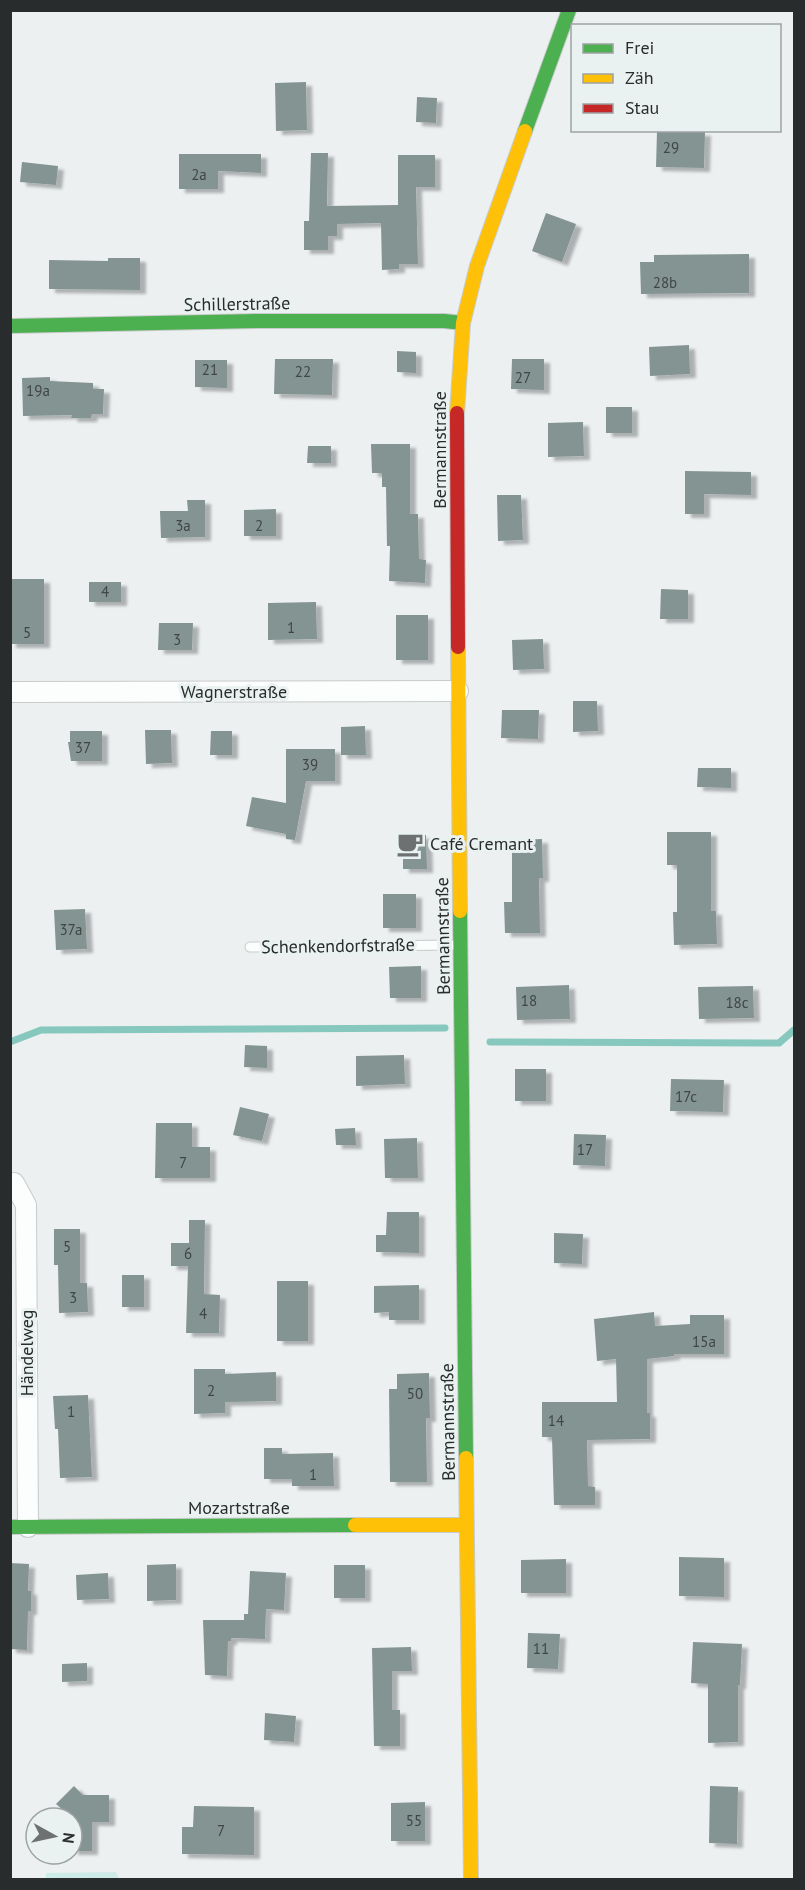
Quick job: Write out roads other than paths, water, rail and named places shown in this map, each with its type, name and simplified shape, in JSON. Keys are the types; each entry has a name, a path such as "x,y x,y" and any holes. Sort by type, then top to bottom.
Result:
{"street":[{"name":"Bermannstraße","path":"471,1880 456,395 463,323 477,266 569,10"},
{"name":"Schillerstraße","path":"10,326 260,321 450,321 463,323"},
{"name":"Wagnerstraße","path":"10,692 458,691"},
{"name":"Händelweg","path":"14,1183 26,1205 19,1527"},
{"name":"Mozartstraße","path":"19,1527 467,1525"}],"lane":[{"name":"Schenkendorfstraße","path":"250,947 461,944"}],"waterway":[{"path":"10,1042 41,1030 445,1028"},
{"path":"490,1042 779,1043 794,1030"}],"place":[{"name":"Café Cremant","path":"410,844"}]}
